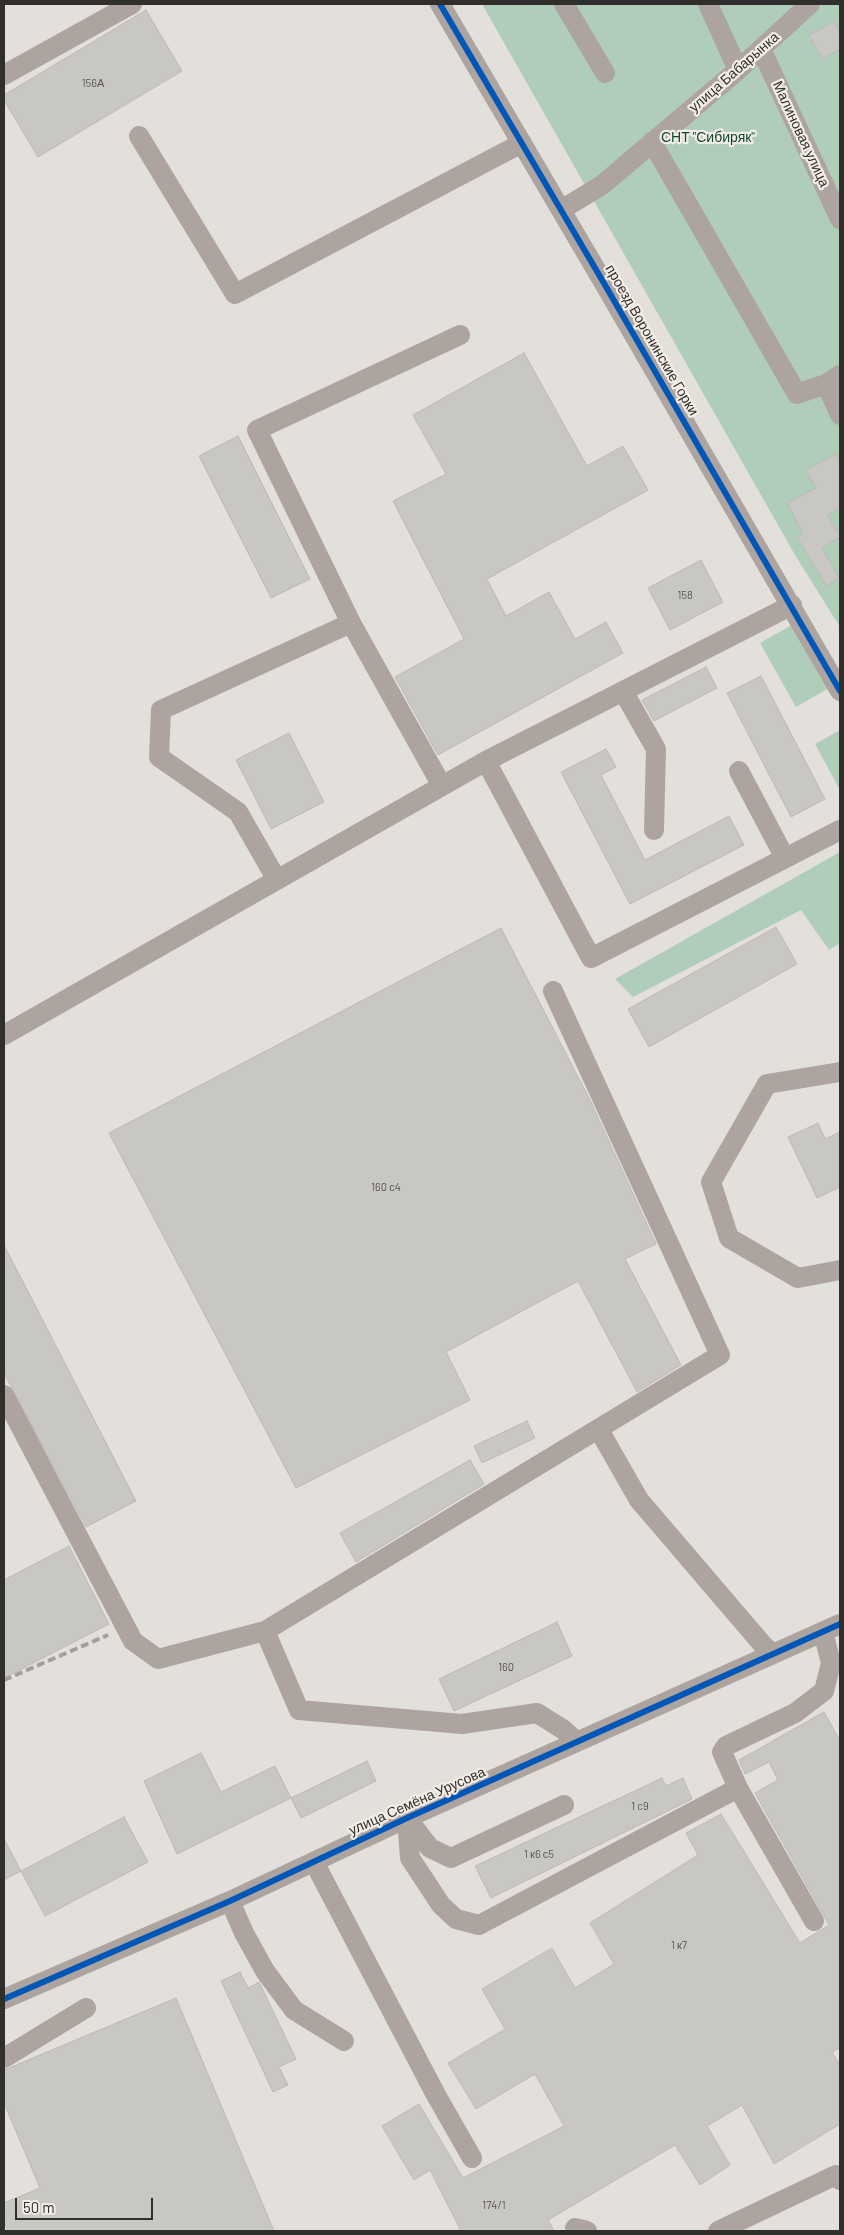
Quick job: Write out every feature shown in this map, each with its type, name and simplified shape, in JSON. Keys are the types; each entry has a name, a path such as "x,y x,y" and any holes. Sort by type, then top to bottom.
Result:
{"street":[{"path":"4,74 132,4"},
{"name":"проезд Воронинские Горки","path":"440,4 792,605 840,691"},
{"path":"564,4 605,73"},
{"path":"708,4 738,70"},
{"name":"улица Бабарынка","path":"561,210 602,184 738,70 810,4"},
{"name":"Малиновая улица","path":"761,49 840,219"},
{"path":"139,136 235,294 522,143"},
{"path":"652,142 797,394 833,379 840,415"},
{"path":"442,786 351,623 257,430 460,335"},
{"path":"4,1035 486,761 792,605"},
{"path":"277,880 238,812 159,756 161,710 351,623"},
{"path":"623,690 656,749 654,830"},
{"path":"486,761 591,958 840,830"},
{"path":"739,771 786,858"},
{"path":"4,1395 133,1641 158,1659 265,1632 720,1355 553,991"},
{"path":"840,1072 767,1084 711,1182 729,1238 798,1278 840,1270"},
{"path":"599,1430 639,1500 756,1638 773,1654"},
{"path":"814,1921 738,1788 722,1752 726,1746 795,1713 824,1691 831,1663 831,1628"},
{"name":"улица Семёна Урусова","path":"4,1999 230,1901 408,1818 831,1628"},
{"path":"265,1632 299,1710 462,1724 537,1713 564,1730 578,1742"},
{"path":"408,1818 410,1858 440,1905 456,1920 479,1925 738,1788"},
{"path":"408,1818 430,1848 451,1858 564,1805"},
{"path":"314,1862 436,2095 472,2158"},
{"path":"230,1901 244,1933 265,1970 294,2010 344,2041"},
{"path":"4,2058 86,2008"},
{"path":"718,2231 836,2175 840,2180"}],"green space":[{"name":"СНТ \"Сибиряк\"","path":"482,4 840,4 840,627 795,555"},
{"path":"792,625 829,688 796,707 760,643"},
{"path":"840,730 840,790 815,744"},
{"path":"840,852 840,943 829,950 801,910 633,997 615,979"}],"building":[{"path":"146,10 182,71 38,157 4,100 4,95"},
{"path":"834,22 840,34 840,49 822,59 809,35"},
{"path":"524,353 587,466 623,446 648,490 487,579 506,616 549,592 575,639 606,622 623,653 438,755 395,677 464,639 393,501 446,474 413,415"},
{"path":"238,436 310,579 271,598 199,456"},
{"path":"836,454 840,463 840,508 828,515 840,537 822,548 839,578 826,586 797,537 803,534 787,503 816,488 806,470"},
{"path":"701,560 723,602 670,630 648,588"},
{"path":"706,667 717,688 654,721 642,700"},
{"path":"761,676 825,799 791,817 727,693"},
{"path":"289,733 324,802 271,829 236,760"},
{"path":"606,749 616,767 601,775 645,860 729,816 744,845 630,904 561,772"},
{"path":"776,927 797,964 649,1047 628,1009"},
{"path":"501,928 590,1100 656,1244 625,1259 681,1365 637,1392 578,1281 446,1352 470,1400 296,1488 109,1133"},
{"path":"818,1123 825,1139 840,1132 840,1187 817,1198 788,1137"},
{"path":"4,1245 136,1501 86,1527 4,1373"},
{"path":"527,1421 535,1438 482,1463 474,1446"},
{"path":"470,1460 484,1484 356,1562 340,1533"},
{"path":"69,1546 109,1624 4,1678 4,1580"},
{"path":"557,1622 572,1656 454,1711 439,1679"},
{"path":"824,1712 840,1741 840,2048 832,2052 840,2065 840,2124 774,2164 742,2105 707,2126 730,2165 700,2185 675,2145 548,2220 554,2231 461,2231 430,2170 414,2180 382,2126 419,2104 463,2178 564,2126 535,2074 476,2109 448,2063 505,2029 482,1989 552,1948 575,1988 614,1964 590,1923 698,1855 686,1833 721,1814 800,1943 829,1925 755,1793 778,1780 769,1762 745,1774 739,1760"},
{"path":"201,1753 221,1792 275,1766 291,1798 177,1854 144,1781"},
{"path":"367,1761 376,1781 301,1818 291,1798"},
{"path":"662,1778 666,1786 683,1778 692,1799 491,1898 475,1866"},
{"path":"124,1817 148,1862 45,1916 21,1871"},
{"path":"4,1839 21,1871 4,1880"},
{"path":"240,1972 248,1988 259,1982 296,2059 279,2067 288,2085 273,2092 221,1981"},
{"path":"176,1998 274,2231 8,2231 4,2221 4,2203 40,2188 4,2103 4,2070"}],"railway":[{"path":"4,1680 108,1635"}],"cycle path":[{"path":"440,4 840,691"},
{"path":"4,1999 230,1901 407,1818 840,1624"}]}
